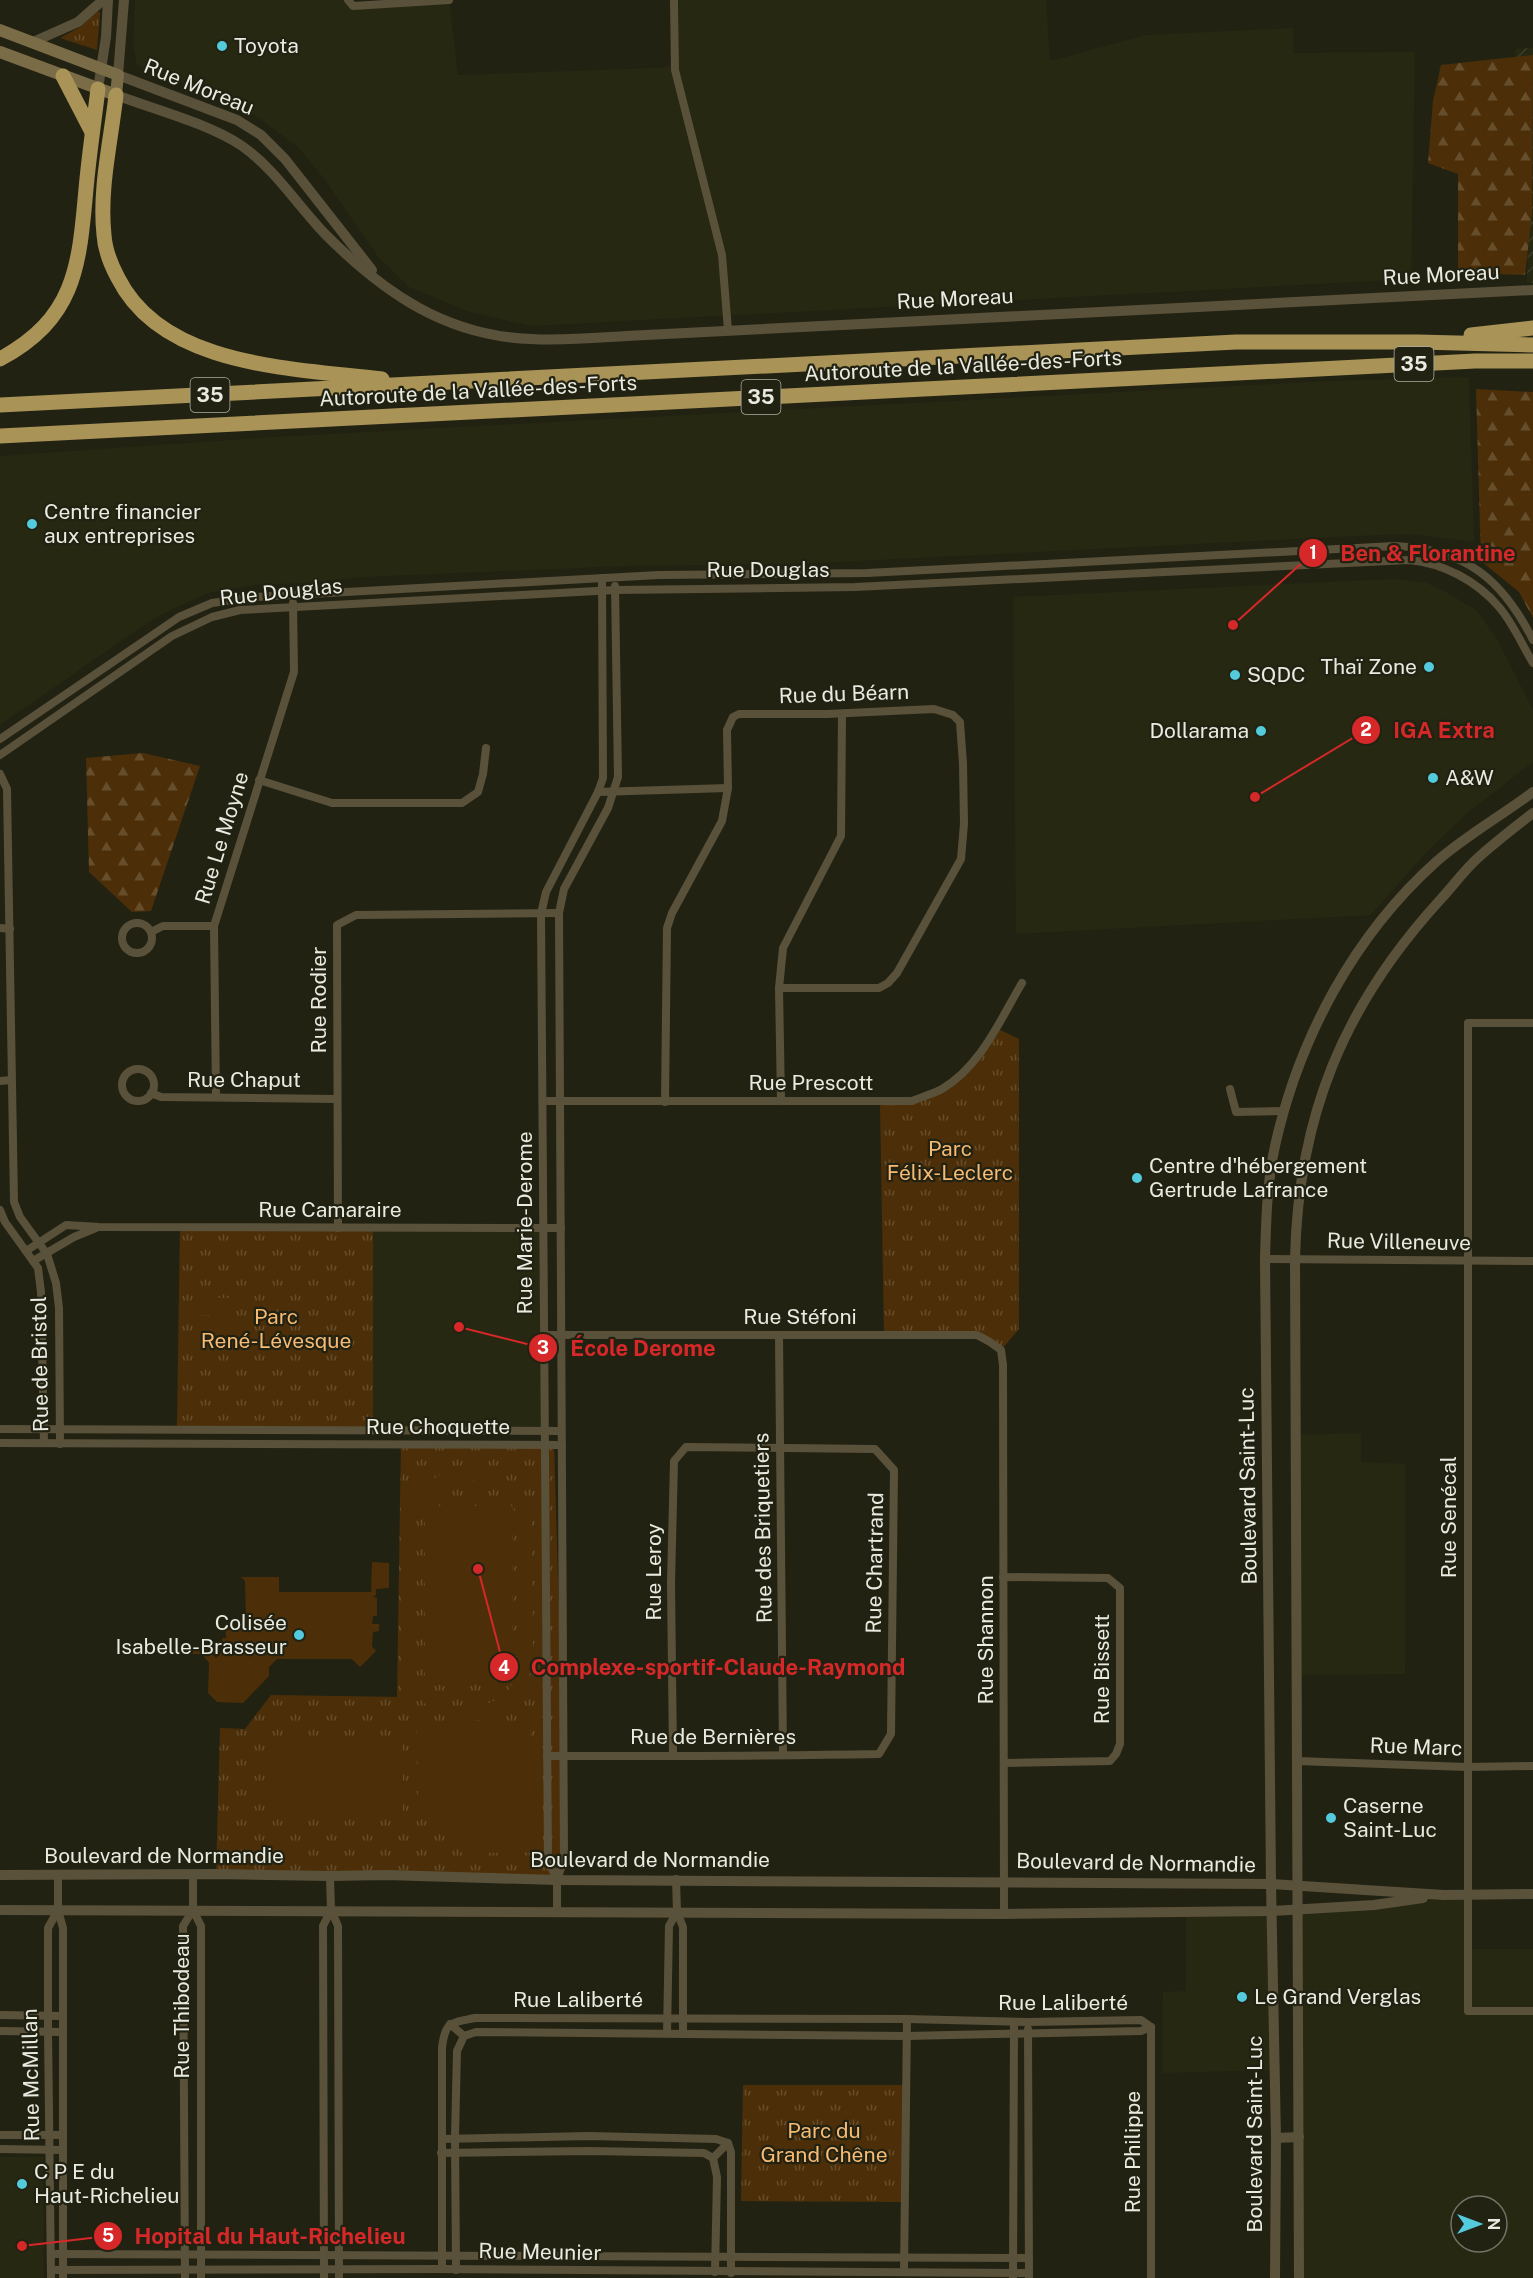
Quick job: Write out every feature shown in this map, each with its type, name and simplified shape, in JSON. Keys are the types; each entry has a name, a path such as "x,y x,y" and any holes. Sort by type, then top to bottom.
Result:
{"highway":[{"path":"63,76 92,132"},
{"path":"0,359 42,329 70,287 81,244 98,89"},
{"path":"116,95 104,191 104,238 120,282 149,318 178,339 209,351 237,358 420,384"},
{"path":"1418,342 1533,328"},
{"name":"Autoroute de la Vallée-des-Forts","path":"0,405 1204,343 1284,341 1533,345"},
{"name":"Autoroute de la Vallée-des-Forts","path":"0,436 1464,362 1533,361"}],"main road":[{"name":"Rue Moreau","path":"0,30 118,75"},
{"name":"Rue Moreau","path":"0,52 116,95"},
{"path":"116,95 118,75"}],"street":[{"path":"33,42 73,26 103,0"},
{"path":"98,89 108,0"},
{"path":"118,75 124,0"},
{"path":"350,3 449,0"},
{"path":"674,0 675,70 722,255 728,330"},
{"name":"Rue Moreau","path":"118,75 231,118 261,135 285,159 390,291"},
{"name":"Rue Moreau","path":"116,95 217,133 240,145 260,162 324,233 390,291 419,309 454,324 519,339 576,339 1533,290"},
{"name":"Rue Douglas","path":"0,739 162,627 188,612 231,599 293,594 602,578 867,573 1406,546 1452,557 1486,576 1513,604 1533,640"},
{"name":"Rue Douglas","path":"0,755 161,643 191,626 230,612 294,607 615,590 855,587 1409,560 1425,562 1452,572 1486,594 1505,615 1533,663"},
{"name":"Rue Marie-Derome","path":"557,1880 548,1860 541,914 546,892 603,778 602,578"},
{"name":"Rue Marie-Derome","path":"557,1912 557,1880 564,1859 559,912 564,889 608,808 618,777 615,578"},
{"name":"Rue Le Moyne","path":"216,1097 214,926 294,672 293,594"},
{"name":"Rue du Béarn","path":"665,1102 667,928 672,914 722,821 728,788 727,730 733,717 739,714 842,714 934,709 953,715 960,722 964,824 961,859 897,973 888,983 879,988 779,988"},
{"path":"781,1101 779,988 783,948 841,836 842,714"},
{"path":"259,780 332,803 462,803 478,792 486,748"},
{"name":"Rue de Bristol","path":"0,774 7,789 5,929 14,1202 20,1217 47,1254 56,1283 59,1308 60,1444"},
{"path":"598,792 728,788"},
{"name":"Boulevard Saint-Luc","path":"1275,2278 1276,2138 1271,1884 1265,1259 1268,1193 1275,1147 1298,1067 1330,999 1356,955 1394,905 1436,862 1466,837 1533,792"},
{"name":"Boulevard Saint-Luc","path":"1299,2278 1299,1886 1294,1259 1301,1178 1317,1106 1357,1011 1399,948 1426,916 1479,857 1533,813"},
{"name":"Rue Rodier","path":"338,1228 337,925 356,915 559,912"},
{"path":"151,932 163,926 214,926"},
{"name":"Rue Prescott","path":"543,1101 912,1101 941,1089 965,1071 983,1049 1022,983"},
{"name":"Rue Senécal","path":"1533,1023 1468,1023 1467,1261 1468,2011 1533,2011"},
{"path":"0,1081 11,1080"},
{"path":"1230,1089 1236,1112 1284,1111"},
{"name":"Rue Chaput","path":"151,1093 161,1097 336,1099"},
{"name":"Rue de Bristol","path":"0,1209 5,1222 38,1268 41,1292 44,1443"},
{"name":"Rue Camaraire","path":"26,1251 66,1225 561,1228"},
{"name":"Rue Camaraire","path":"33,1261 74,1237 99,1227"},
{"name":"Rue Villeneuve","path":"1265,1259 1533,1261"},
{"name":"Rue Stéfoni","path":"544,1335 977,1335 990,1341 1001,1350 1003,1365"},
{"name":"Rue des Briquetiers","path":"779,1336 783,1755"},
{"name":"Rue Shannon","path":"1003,1365 1004,1914"},
{"name":"Rue Choquette","path":"0,1428 561,1431"},
{"path":"159,1428 159,1444"},
{"path":"314,1445 315,1430"},
{"name":"Rue Choquette","path":"0,1443 562,1445"},
{"name":"Rue Leroy","path":"673,1756 671,1583 674,1461 686,1447 780,1448"},
{"name":"Rue Chartrand","path":"780,1448 875,1449 894,1470 891,1734 879,1754"},
{"name":"Rue Bissett","path":"1004,1577 1108,1578 1120,1588 1120,1744 1116,1754 1110,1761 1004,1763"},
{"name":"Rue de Bernières","path":"547,1756 879,1754"},
{"name":"Rue Marc","path":"1297,1761 1467,1767 1533,1766"},
{"name":"Boulevard de Normandie","path":"0,1875 386,1875 557,1880 1271,1884 1444,1895"},
{"name":"Rue McMillan","path":"58,1875 58,1910 63,1928 63,2274"},
{"name":"Rue Thibodeau","path":"193,1875 193,1910 201,1926 201,2273"},
{"path":"330,1876 331,1910 338,1926 339,2274"},
{"path":"676,1880 677,1912 683,1927 683,2034"},
{"path":"0,1910 1004,1914 1272,1911 1374,1905 1444,1895 1533,1894"},
{"name":"Rue McMillan","path":"51,2274 48,1928 58,1910"},
{"name":"Rue Thibodeau","path":"185,2274 183,1926 193,1910"},
{"path":"324,2274 323,1926 331,1910"},
{"path":"667,2033 669,1926 677,1912"},
{"path":"0,2015 63,2016"},
{"name":"Rue Laliberté","path":"450,2025 475,2018 907,2019 1014,2022 1141,2020 1151,2026"},
{"path":"850,2035 851,2019"},
{"path":"904,2272 907,2019"},
{"path":"1013,2275 1014,2022"},
{"path":"1028,2022 1029,2276"},
{"path":"442,2269 442,2048 444,2031 450,2025 464,2036 457,2051 456,2270"},
{"name":"Rue Laliberté","path":"464,2036 476,2032 1014,2035 1141,2031 1151,2026"},
{"name":"Rue Philippe","path":"1151,2026 1151,2278"},
{"path":"0,2031 62,2032"},
{"path":"324,2084 338,2084"},
{"name":"Rue Thibodeau","path":"184,2102 200,2103"},
{"path":"0,2135 63,2135"},
{"path":"442,2139 590,2136 716,2139 728,2143"},
{"path":"590,2136 590,2151"},
{"path":"1276,2138 1299,2137"},
{"path":"713,2158 728,2143"},
{"path":"728,2143 731,2152 731,2273"},
{"path":"1013,2146 1029,2146"},
{"path":"0,2149 63,2150"},
{"path":"441,2153 590,2151 704,2153 713,2158 717,2177 715,2272"},
{"path":"52,2226 63,2226"},
{"name":"Rue Meunier","path":"52,2254 1029,2258"},
{"name":"Rue Meunier","path":"51,2274 339,2274 442,2269 731,2273 904,2272 1029,2276"}],"shaded area":[{"path":"135,0 347,0 352,6 449,0 458,75 656,68 678,65 679,0 1046,0 1050,61 1146,35 1293,28 1293,53 1415,52 1411,279 531,326 470,312 409,287 379,258 325,180 299,148 248,110 137,65 133,46"},
{"path":"1533,48 1533,283 1527,283 1530,123 1522,108 1515,49"},
{"path":"1469,377 1474,542 1410,534 797,564 625,566 364,577 252,585 209,593 150,621 0,725 0,456 274,437 1331,381"},
{"path":"1393,579 1427,583 1477,611 1497,639 1533,710 1533,762 1467,813 1424,855 1371,915 1016,934 1013,597"},
{"path":"373,1228 543,1228 545,1430 373,1427"},
{"path":"1361,1433 1361,1462 1406,1464 1405,1674 1297,1675 1295,1435"},
{"path":"1467,1895 1468,1949 1533,1949 1533,2278 1299,2278 1299,1909"},
{"path":"1272,1911 1275,2070 1162,2073 1163,1992 1186,1991 1186,1912"},
{"path":"0,2157 43,2157 44,2278 0,2278"}],"green space":[{"path":"98,11 100,13 97,50 60,38 80,27"},
{"path":"1533,55 1532,213 1525,275 1458,273 1458,174 1428,163 1433,101 1441,65"},
{"path":"1476,389 1533,392 1533,618 1519,592 1481,561"},
{"path":"143,753 200,766 151,911 132,912 89,872 86,758"},
{"name":"Parc Félix-Leclerc","path":"996,1028 1019,1039 1019,1329 1001,1350 977,1335 884,1335 880,1101 909,1101 940,1090 961,1073"},
{"name":"Parc René-Lévesque","path":"180,1227 373,1228 373,1427 177,1426"},
{"path":"196,1298 232,1298 232,1315 196,1315"},
{"path":"196,1320 232,1320 232,1336 196,1337"},
{"path":"401,1441 554,1442 563,1756 561,1878 216,1874 220,1728 245,1729 271,1695 397,1697"},
{"path":"466,1468 490,1470 511,1484 525,1503 532,1526 533,1664 525,1686 517,1698 505,1709 479,1720 450,1718 437,1712 414,1692 402,1692 402,1492 413,1492 443,1473","holes":["474,1480 493,1486 507,1496 521,1524 520,1661 516,1677 505,1693 485,1705 465,1709 436,1699 422,1684 415,1668 415,1522 422,1505 438,1488 454,1481"]},
{"path":"425,1506 512,1506 512,1684 425,1685"},
{"name":"Colisée Isabelle-Brasseur","path":"372,1562 389,1563 389,1588 376,1589 376,1595 373,1597 377,1598 377,1616 373,1616 372,1624 379,1624 379,1631 373,1632 372,1646 376,1651 360,1667 352,1659 277,1659 269,1667 269,1676 243,1703 217,1702 208,1693 209,1663 202,1654 193,1654 193,1646 204,1646 216,1658 223,1650 222,1638 226,1638 225,1626 241,1626 241,1617 246,1617 245,1581 241,1577 279,1577 279,1592 371,1592"},
{"path":"530,1725 530,1738 541,1738 543,1852 462,1853 418,1809 417,1727"},
{"path":"270,1741 403,1741 403,1813 270,1813"},
{"name":"Parc du Grand Chêne","path":"743,2085 905,2085 905,2202 741,2201"}],"place":[{"name":"Toyota","path":"222,46"},
{"name":"Centre financier aux entreprises","path":"32,524"},
{"name":"Ben & Florantine","path":"1233,625"},
{"name":"Thaï Zone","path":"1429,667"},
{"name":"SQDC","path":"1235,675"},
{"name":"Dollarama","path":"1261,731"},
{"name":"A&W","path":"1433,778"},
{"name":"IGA Extra","path":"1255,797"},
{"name":"Centre d'hébergement Gertrude Lafrance","path":"1137,1178"},
{"name":"École Derome","path":"459,1327"},
{"name":"Complexe-sportif-Claude-Raymond","path":"478,1569"},
{"name":"Colisée Isabelle-Brasseur","path":"299,1635"},
{"name":"Caserne Saint-Luc","path":"1331,1818"},
{"name":"Le Grand Verglas","path":"1242,1997"},
{"name":"C P E du Haut-Richelieu","path":"22,2184"},
{"name":"Hopital du Haut-Richelieu","path":"22,2246"}]}
